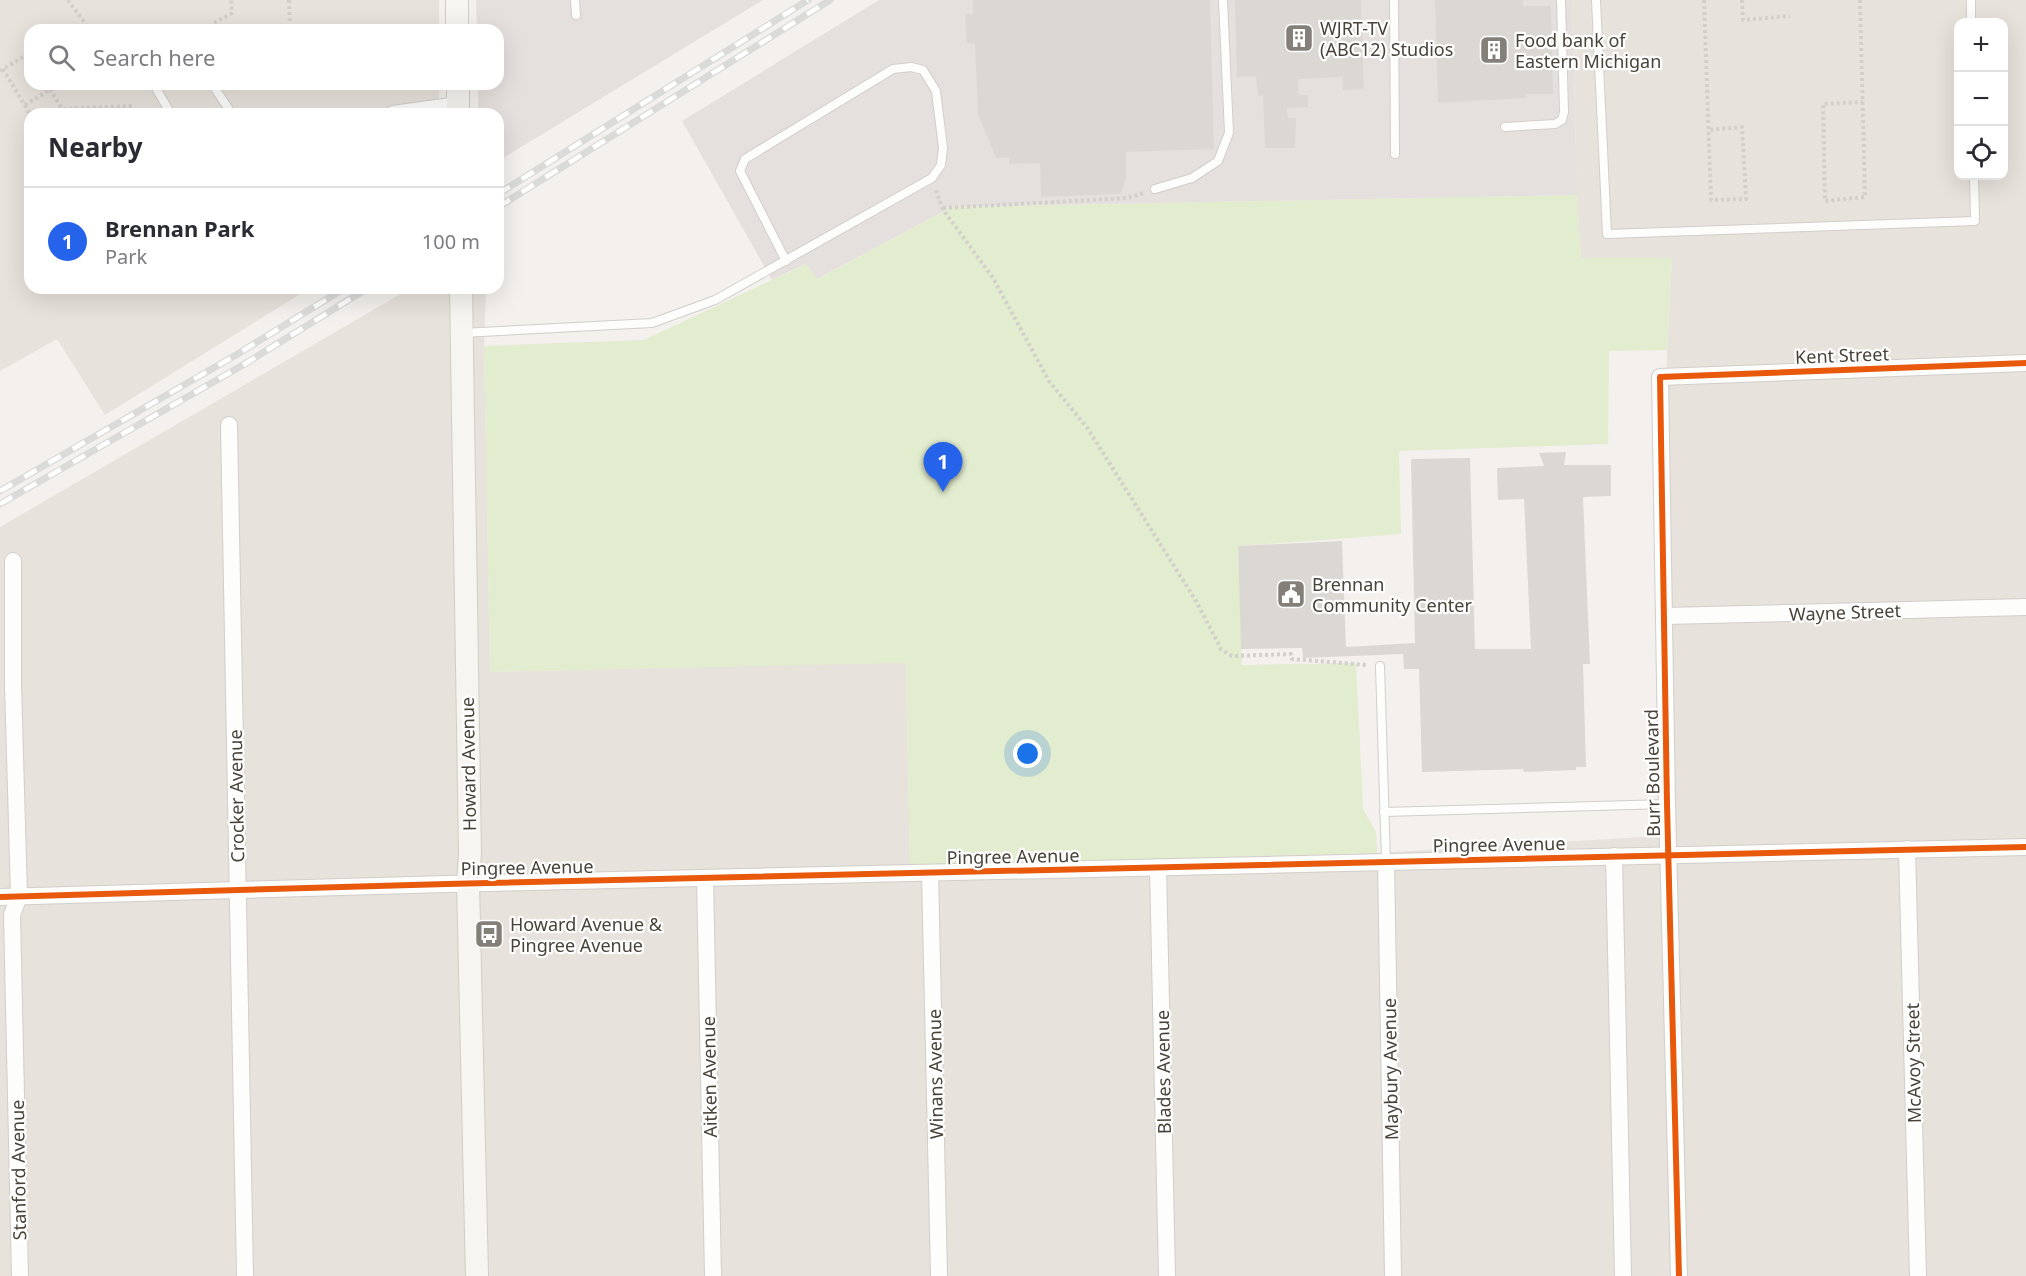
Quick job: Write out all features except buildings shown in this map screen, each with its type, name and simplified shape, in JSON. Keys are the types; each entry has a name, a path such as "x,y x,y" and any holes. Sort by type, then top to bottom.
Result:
{"street":[{"path":"457,0 457,24"},
{"path":"423,108 458,101"},
{"name":"Howard Avenue","path":"461,294 470,853 468,883 477,1276"},
{"name":"Kent Street","path":"1660,377 2026,363"},
{"name":"Burr Boulevard","path":"1660,377 1667,804 1679,1276"},
{"name":"Crocker Avenue","path":"229,425 245,1276"},
{"name":"Stanford Avenue","path":"13,561 7,684 19,896 12,915 20,1276"},
{"name":"Wayne Street","path":"1665,616 2026,607"},
{"name":"Pingree Avenue","path":"0,897 468,883 2026,847"},
{"name":"McAvoy Street","path":"1907,849 1918,1276"},
{"path":"1614,856 1623,1276"},
{"name":"Maybury Avenue","path":"1386,861 1393,1276"},
{"name":"Blades Avenue","path":"1158,867 1167,1276"},
{"name":"Winans Avenue","path":"930,873 939,1276"},
{"name":"Aitken Avenue","path":"705,878 713,1276"}],"lane":[{"path":"575,0 576,15"},
{"path":"1155,189 1192,177 1218,161 1229,133 1223,0"},
{"path":"1394,0 1395,154"},
{"path":"1505,127 1554,124 1562,120 1564,112 1561,0"},
{"path":"1596,0 1607,234 1975,221 1974,180"},
{"path":"1971,0 1971,18"},
{"path":"462,333 652,323 715,300 786,261 932,178 941,165 943,148 936,91 923,70 911,67 893,69 745,159 740,171 786,261"},
{"path":"157,90 168,108"},
{"path":"216,90 227,108"},
{"path":"1380,666 1386,861"},
{"path":"1384,812 1667,804"}],"path":[{"path":"68,0 86,24"},
{"path":"214,23 232,13 231,0"},
{"path":"289,0 290,24"},
{"path":"1704,0 1708,130 1711,200 1746,200 1742,127 1708,130"},
{"path":"1742,0 1743,20 1790,16"},
{"path":"1860,0 1863,102 1865,197 1825,201 1823,104 1863,102"},
{"path":"24,56 2,70 27,108"},
{"path":"25,105 50,90 61,108"},
{"path":"86,108 134,106"},
{"path":"932,178 942,208 993,278 1049,381 1088,429 1196,601 1221,649 1232,656 1291,654 1292,659 1380,666"},
{"path":"942,208 1126,198 1155,189"}],"shaded area":[{"path":"0,0 439,0 439,24 24,24 24,90 439,90 439,108 24,108 24,294 300,294 105,415 57,339 0,371"},
{"path":"476,0 763,0 504,157 504,108 478,108 478,90 504,90 504,24 477,24"},
{"path":"879,0 1572,0 1577,195 952,207 817,279 805,264 772,280 682,121"},
{"path":"1572,0 2026,0 2026,1276 0,1276 0,527 401,294 486,294 484,346 490,672 906,662 910,867 1377,853 1659,836 1667,350 1672,259 1581,259"}],"green space":[{"path":"1577,195 1581,258 1672,258 1667,350 1609,351 1608,444 1399,451 1401,534 1238,546 1242,665 1356,663 1363,809 1376,832 1377,853 910,867 906,663 490,672 484,346 644,340 806,264 818,279 952,207"}],"railway":[{"path":"504,190 808,0"},
{"path":"504,203 830,0"},
{"path":"0,491 236,355 335,294"},
{"path":"0,504 243,365 358,294"}],"cycle path":[{"path":"1679,1276 1667,804 1660,377 2026,363"},
{"path":"0,897 447,884 2026,847"}],"place":[{"name":"WJRT-TV (ABC12) Studios","path":"1299,38"},
{"name":"Food bank of Eastern Michigan","path":"1494,50"},
{"name":"Brennan Park","path":"943,492"},
{"name":"Brennan Community Center","path":"1291,594"},
{"name":"Howard Avenue & Pingree Avenue","path":"489,934"}]}
